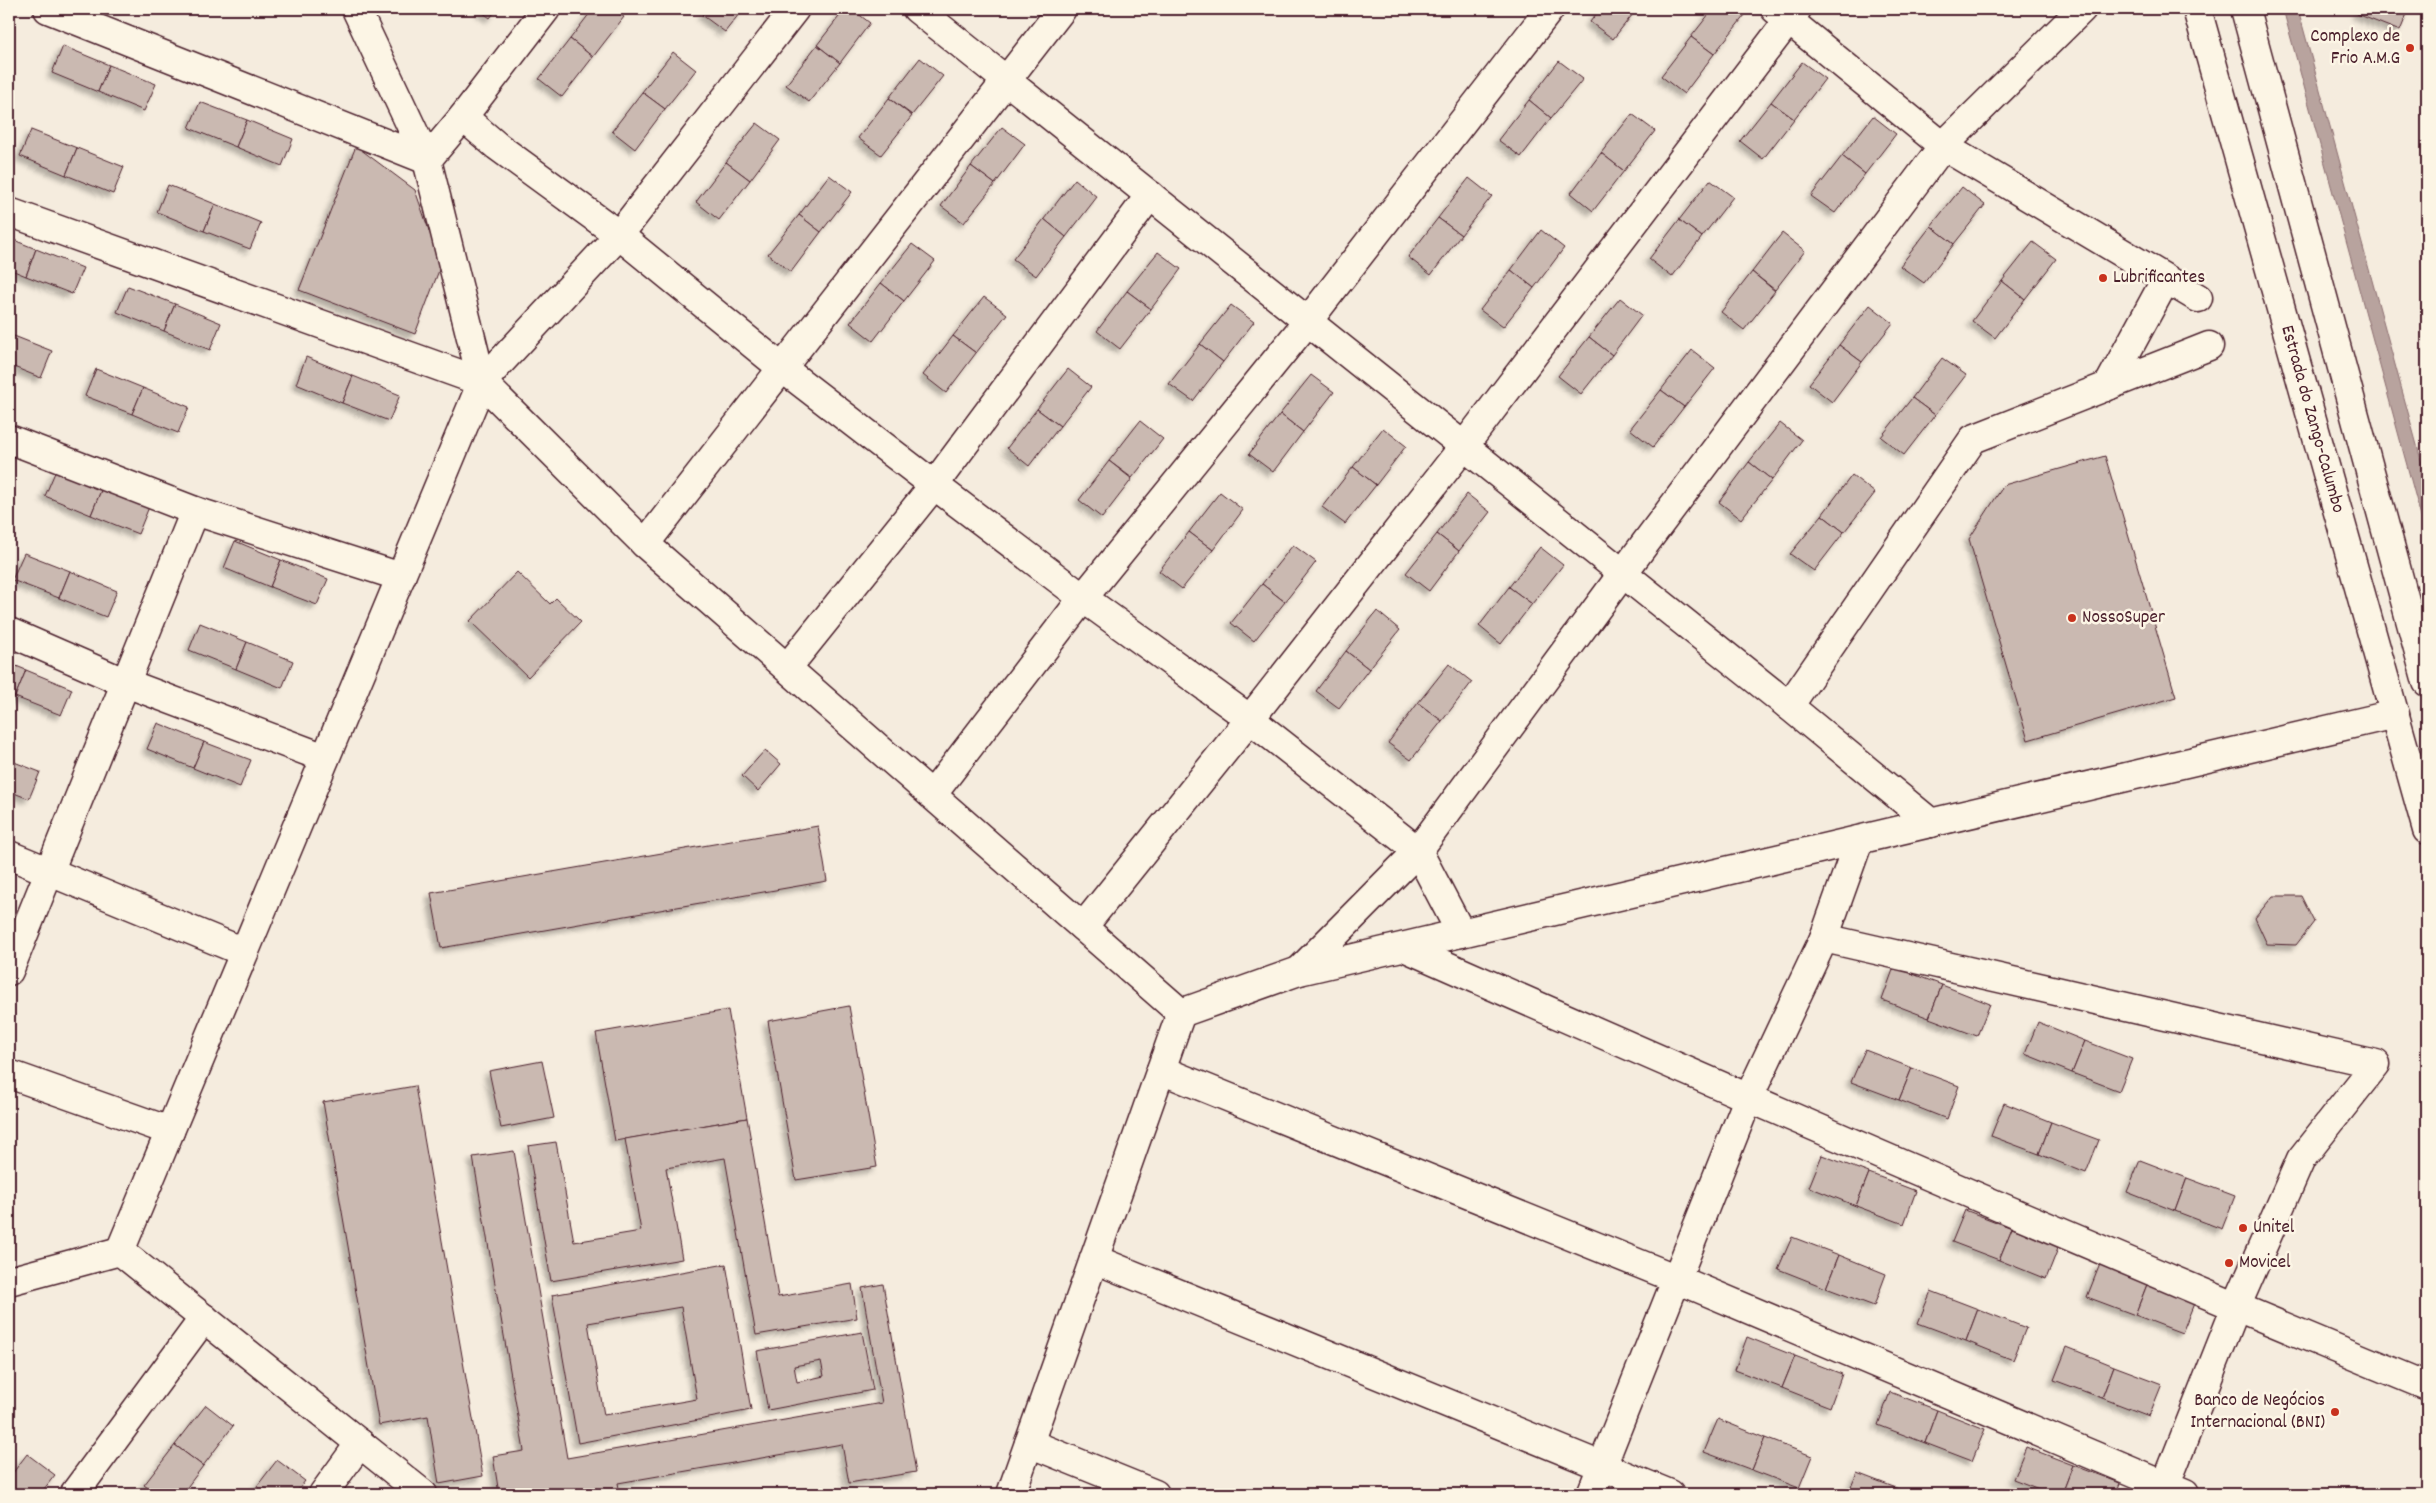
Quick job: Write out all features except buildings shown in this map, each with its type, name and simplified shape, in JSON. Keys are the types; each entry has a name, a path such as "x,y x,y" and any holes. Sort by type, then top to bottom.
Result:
{"street":[{"path":"48,9 427,160"},
{"path":"356,9 427,160 482,382"},
{"path":"427,160 463,118 546,9"},
{"path":"120,1250 482,382 619,235 795,9"},
{"path":"917,9 1789,706 1931,823"},
{"path":"645,544 1062,9"},
{"path":"932,795 1083,598 1308,321 1550,9"},
{"path":"1299,971 1418,851 1623,573 1944,146 2082,9"},
{"name":"Estrada do Zango-Calumbo","path":"2197,9 2427,830"},
{"path":"2245,9 2427,682"},
{"path":"1083,927 1250,719 1464,446 1787,12 1944,146 2198,298"},
{"path":"463,118 497,146 619,235 782,368 934,485 1083,598 1250,719 1418,851 1461,934"},
{"path":"787,668 934,485 1150,195"},
{"path":"9,212 482,382 645,544 1181,1013"},
{"path":"2108,386 2166,279"},
{"path":"1789,706 1973,440 2209,346"},
{"path":"9,439 195,511 401,577"},
{"path":"9,970 195,511"},
{"path":"9,632 126,683 326,758"},
{"path":"1181,1013 1299,971 2395,714"},
{"path":"1591,1494 1748,1099 1824,938 1858,840"},
{"path":"9,855 48,873 244,952"},
{"path":"1161,1070 1677,1279 2171,1492 2236,1308 2301,1158 2376,1064 1824,938"},
{"path":"1404,947 1748,1099 2236,1308 2427,1386"},
{"path":"1011,1494 1181,1013"},
{"path":"9,1074 170,1131"},
{"path":"10,1281 120,1250"},
{"path":"120,1250 423,1494"},
{"path":"1094,1259 1670,1494"},
{"path":"74,1494 204,1318"},
{"path":"323,1494 360,1443"},
{"path":"1029,1443 1155,1494"}],"shaded area":[{"path":"2283,9 2298,9 2427,482 2427,539"}],"place":[{"name":"Complexo de Frio A.M.G","path":"2410,48"},
{"name":"Lubrificantes","path":"2103,278"},
{"name":"NossoSuper","path":"2072,618"},
{"name":"Unitel","path":"2243,1228"},
{"name":"Movicel","path":"2229,1263"},
{"name":"Banco de Negócios Internacional (BNI)","path":"2335,1412"}]}
